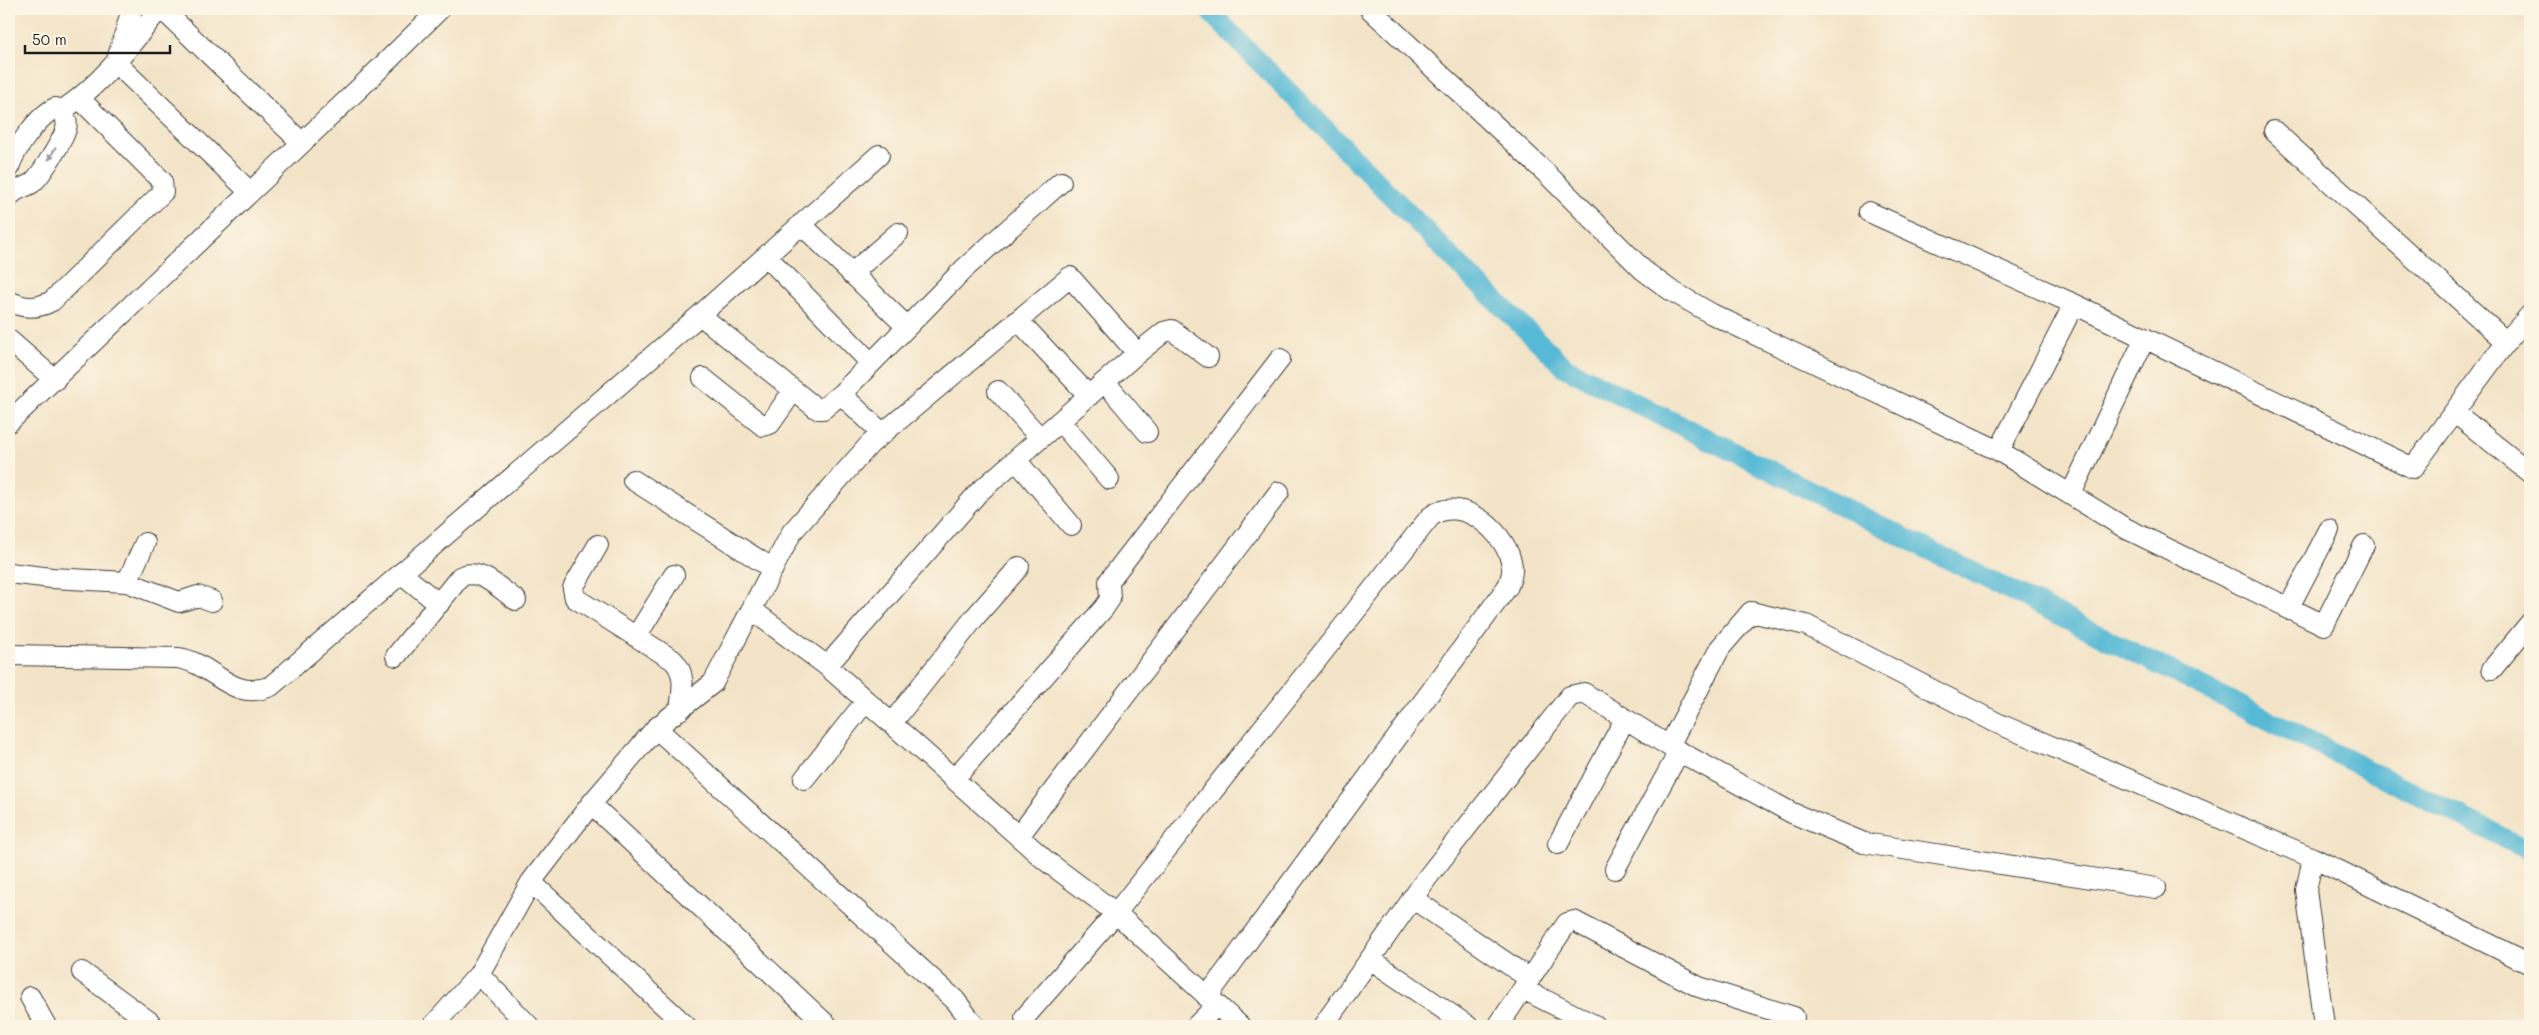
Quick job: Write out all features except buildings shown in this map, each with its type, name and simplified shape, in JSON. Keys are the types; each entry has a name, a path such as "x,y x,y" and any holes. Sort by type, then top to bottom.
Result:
{"street":[{"path":"116,63 132,9"},
{"path":"9,167 12,158 42,116 55,108 63,110 80,99 116,63 161,9 302,143"},
{"path":"9,422 55,380 440,9"},
{"path":"1370,9 1545,172 1642,270 1670,290 1712,314 1999,451 2125,528 2324,625 2364,545"},
{"path":"116,63 250,192"},
{"path":"9,301 30,308 40,307 52,301 163,192 162,181 80,99"},
{"path":"10,189 33,182 40,174 66,130 67,121 63,110"},
{"path":"2274,131 2506,342"},
{"path":"9,655 184,659 189,660 232,686 250,692 271,686 700,315 879,155"},
{"path":"700,315 816,409 823,409 841,394 964,269 1061,182"},
{"path":"1869,212 2074,304 2413,468 2506,342 2530,315"},
{"path":"801,224 906,326"},
{"path":"851,274 898,233"},
{"path":"766,256 871,363"},
{"path":"434,1026 479,974 531,882 591,804 656,728 713,683 792,532 870,444 1070,277 1137,354"},
{"path":"1999,451 2074,304"},
{"path":"1018,320 1089,396"},
{"path":"827,666 886,601 968,503 1040,438 1164,332 1172,330 1208,357"},
{"path":"2071,494 2145,338"},
{"path":"9,340 55,380"},
{"path":"954,779 1104,608 1110,599 1109,581 1280,359"},
{"path":"703,378 763,426 770,424 793,391"},
{"path":"1105,382 1146,432"},
{"path":"998,391 1040,438"},
{"path":"841,394 883,434"},
{"path":"2454,412 2530,474"},
{"path":"1060,421 1109,479"},
{"path":"1016,460 1071,524"},
{"path":"633,480 773,569"},
{"path":"1019,836 1279,492"},
{"path":"1025,1017 1116,913 1430,517 1445,508 1460,510 1474,516 1490,528 1508,553 1512,567 1508,586 1196,1026"},
{"path":"2288,609 2330,530"},
{"path":"127,582 146,543"},
{"path":"598,545 573,588 573,593 578,602 673,660 680,667 683,684 680,710"},
{"path":"892,724 975,617 1019,567"},
{"path":"396,656 460,577 472,572 476,573 516,600"},
{"path":"9,573 52,578 127,582 178,602 198,596 212,601"},
{"path":"401,573 438,604"},
{"path":"636,637 674,575"},
{"path":"752,610 827,666 1045,860 1116,913 1240,1026"},
{"path":"1615,869 1674,749 1720,648 1751,612 1806,625 1997,723 2313,858 2530,964"},
{"path":"2492,669 2530,623"},
{"path":"1325,1026 1412,898 1570,696 1584,693 1674,749 1792,813 1864,843 2156,888"},
{"path":"804,779 866,701"},
{"path":"1558,844 1625,719"},
{"path":"656,728 955,1000 975,1026"},
{"path":"591,804 828,1026"},
{"path":"2313,858 2306,890 2324,1026"},
{"path":"531,882 686,1026"},
{"path":"1412,898 1526,984 1596,1026"},
{"path":"1498,1026 1567,923 1574,921 1699,987 1794,1017"},
{"path":"1370,959 1468,1026"},
{"path":"82,972 149,1025"},
{"path":"479,974 529,1026"},
{"path":"30,998 46,1026"}],"waterway":[{"path":"1207,9 1471,277 1566,368 2530,851"}]}
